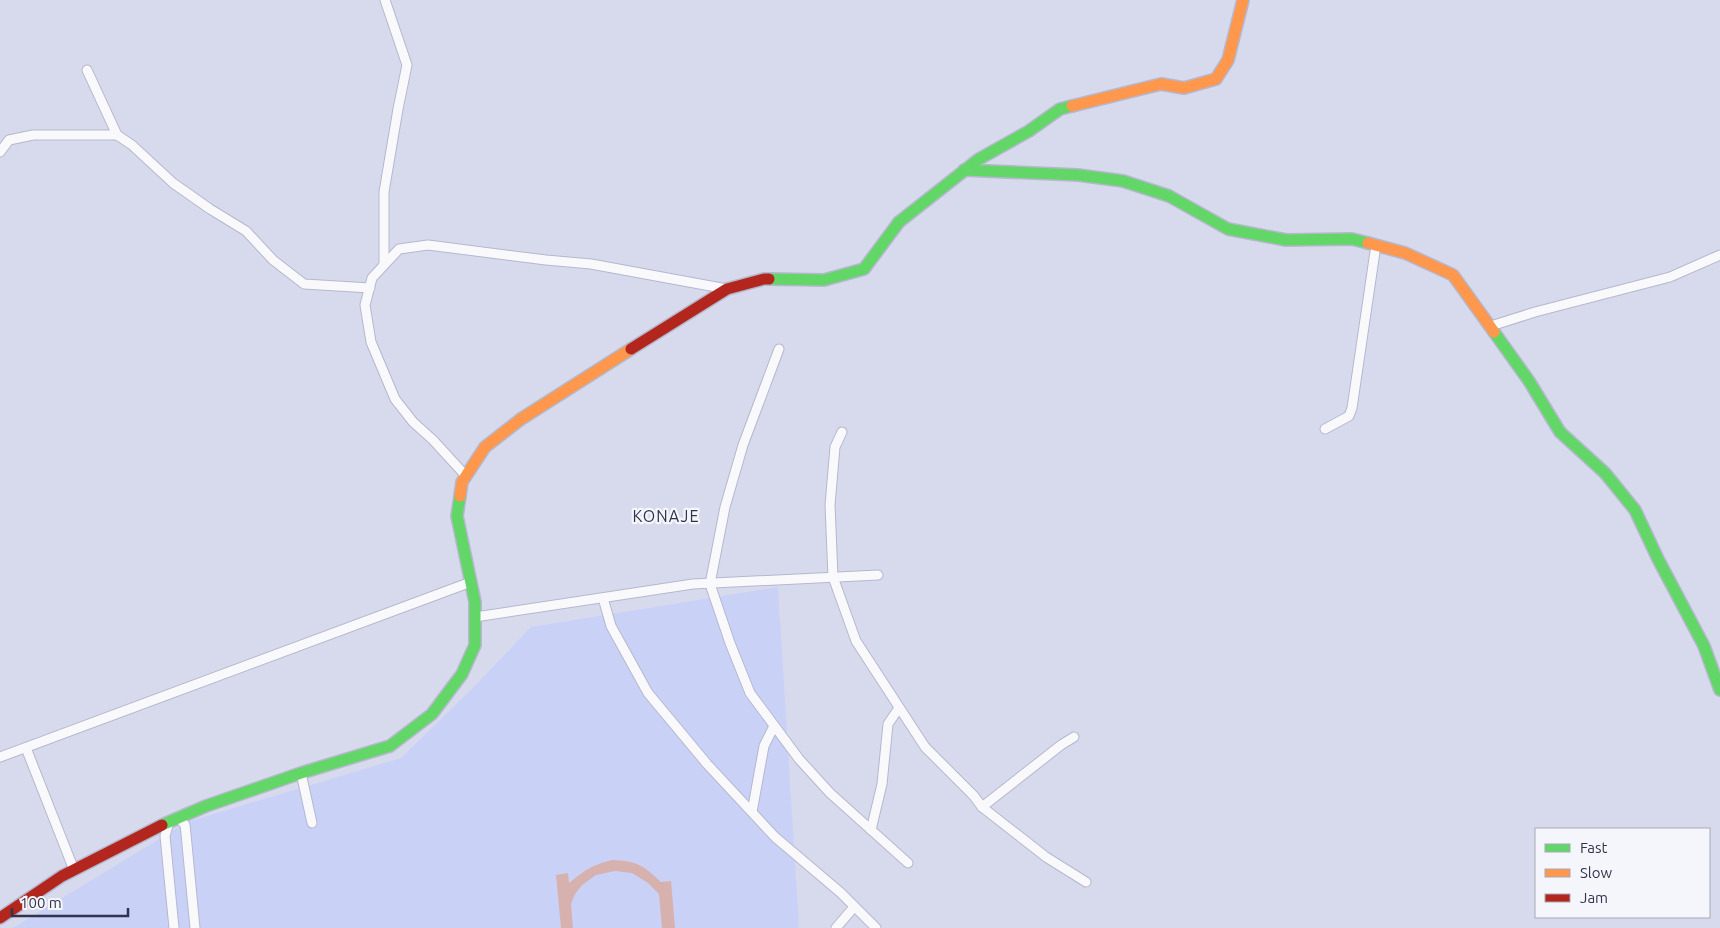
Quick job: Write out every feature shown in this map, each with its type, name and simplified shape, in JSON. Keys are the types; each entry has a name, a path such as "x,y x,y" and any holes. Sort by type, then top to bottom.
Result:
{"main road":[{"path":"0,918 62,876 174,820 206,806 301,773 390,746 432,714 462,674 475,645 475,602 457,516 462,482 485,447 521,419 727,289 764,279 824,280 864,269 899,222 979,158 1029,131 1060,109 1161,84 1184,88 1216,79 1228,60 1243,0"},
{"path":"964,170 1078,175 1123,181 1169,196 1228,229 1286,240 1352,239 1405,253 1453,275 1529,381 1560,432 1605,473 1635,510 1704,646 1720,690"}],"street":[{"path":"384,265 384,192 407,65 385,0"},
{"path":"87,70 117,135 132,145 174,183 210,209 246,231 273,260 304,284 370,288"},
{"path":"0,152 9,140 33,135 117,135"},
{"path":"1325,429 1349,416 1352,408 1376,245"},
{"path":"466,476 433,440 413,422 395,399 371,342 365,305 372,278 399,249 428,246 591,264 727,289"},
{"path":"1491,326 1535,312 1670,276 1720,254"},
{"path":"778,349 743,445 725,506 710,584 730,644 750,693 799,760 830,793 908,863"},
{"path":"842,432 835,447 830,505 834,577 856,641 925,747 974,796 982,807 1046,857 1086,882"},
{"path":"475,617 693,584 878,575"},
{"path":"0,757 471,582"},
{"path":"603,598 610,626 648,693 707,764 776,837 841,893 876,928"},
{"path":"870,830 882,784 888,724 899,708"},
{"path":"752,812 764,746 774,726"},
{"path":"982,807 1061,745 1074,738"},
{"path":"26,748 74,870"},
{"path":"301,773 312,822"},
{"path":"174,928 165,836 174,820 185,825 195,928"},
{"path":"836,928 854,907"}],"shaded area":[{"path":"778,587 799,928 13,928 187,822 401,758 472,689 531,627"},
{"path":"612,860 634,863 644,868 661,882 671,881 675,928 662,928 659,894 648,883 632,873 615,871 596,875 582,885 575,894 571,904 573,928 561,928 556,875 568,873 569,883 589,868"}],"traffic: fast":[{"path":"769,279 824,280 864,269 899,222 979,159 1029,131 1060,109 1072,106"},
{"path":"964,170 1078,175 1123,181 1169,196 1228,229 1286,240 1352,239 1368,243"},
{"path":"1494,332 1529,381 1560,432 1605,473 1635,510 1658,559 1704,646 1720,690"},
{"path":"162,825 206,806 301,773 390,746 432,714 462,674 475,645 475,602 457,516 460,496"}],"traffic: slow":[{"path":"1072,106 1161,84 1184,88 1216,79 1228,60 1243,0"},
{"path":"1368,243 1405,253 1453,275 1494,332"},
{"path":"460,496 462,482 485,447 521,419 631,349"}],"traffic: jam":[{"path":"631,349 727,289 769,279"},
{"path":"0,918 62,876 162,825"}],"district":[{"name":"KONAJE","path":"666,516"}]}
